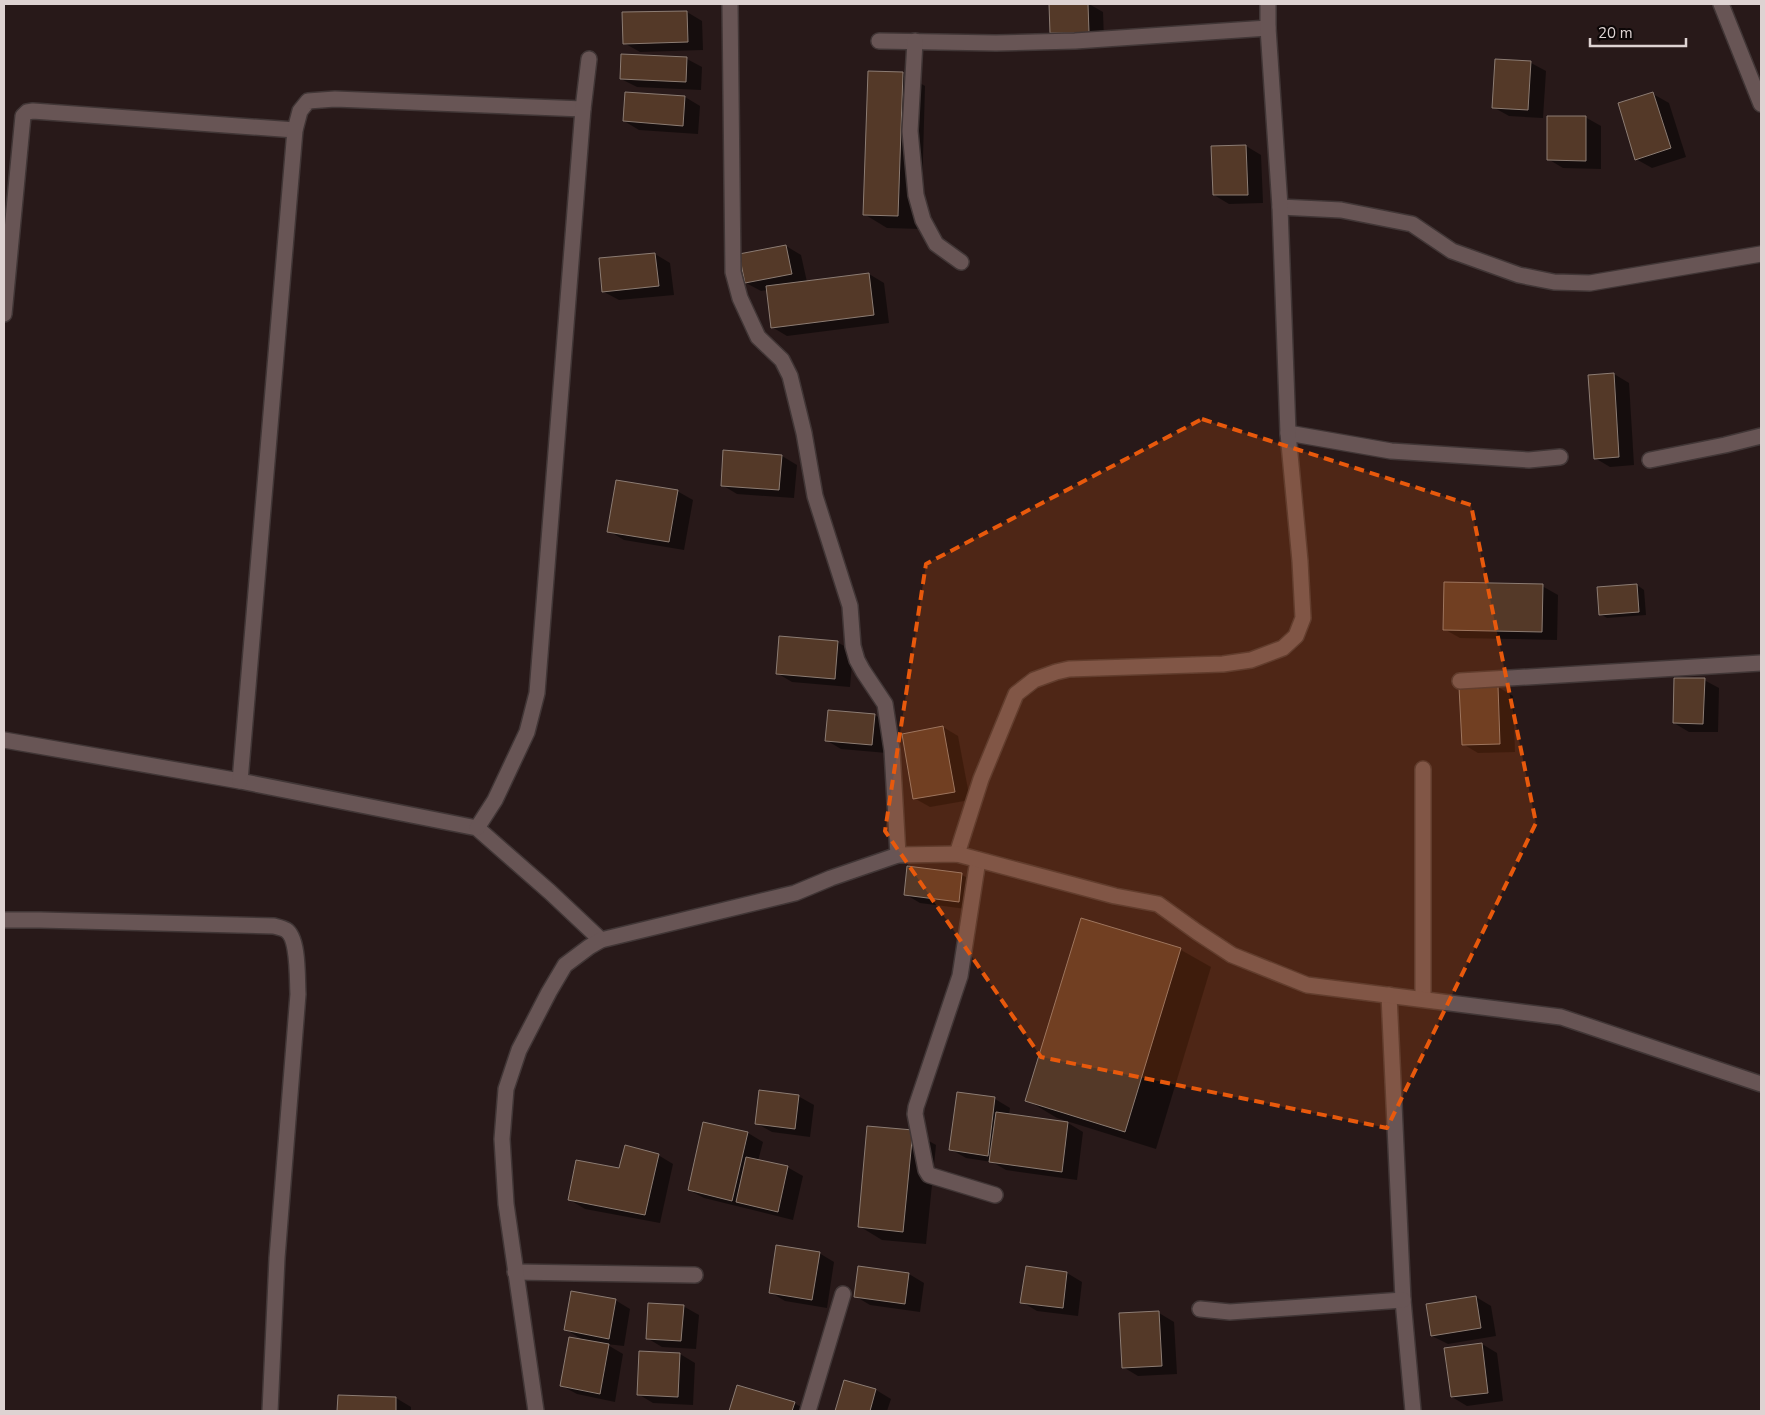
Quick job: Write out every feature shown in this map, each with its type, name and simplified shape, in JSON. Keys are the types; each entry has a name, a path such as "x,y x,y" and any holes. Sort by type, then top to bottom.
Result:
{"street":[{"path":"730,4 733,272 740,298 758,337 782,360 790,376 798,405 816,496 850,606 853,646 857,660 885,704 892,750 898,855"},
{"path":"957,854 981,780 1016,694 1034,680 1069,669 1223,664 1250,660 1283,648 1296,636 1303,618 1300,561 1288,433 1280,207 1268,4"},
{"path":"1721,4 1761,104"},
{"path":"879,41 996,43 1075,41 1268,28"},
{"path":"915,41 910,131 916,195 923,220 936,244 961,262"},
{"path":"477,828 495,800 527,732 537,693 588,59"},
{"path":"240,781 295,130 300,111 308,101 335,99 583,109"},
{"path":"4,314 22,116 27,112 295,130"},
{"path":"1280,207 1341,210 1412,224 1452,252 1519,276 1554,282 1590,283 1761,254"},
{"path":"1288,433 1391,451 1529,460 1560,457"},
{"path":"1650,460 1761,436"},
{"path":"1460,681 1761,664"},
{"path":"4,740 240,781 477,828 601,940"},
{"path":"1423,769 1423,1000"},
{"path":"536,1411 506,1204 502,1139 506,1089 519,1050 565,965 601,940 795,893 831,878 898,855 957,854 1114,896 1158,904 1232,955 1307,985 1561,1017 1761,1084"},
{"path":"978,860 960,976 915,1114 926,1170 929,1175 995,1195"},
{"path":"4,920 274,926 287,930 293,940 296,954 298,994 277,1258 270,1411"},
{"path":"1389,995 1403,1300 1413,1411"},
{"path":"515,1272 695,1275"},
{"path":"808,1411 843,1294"},
{"path":"1200,1309 1230,1312 1403,1300"}],"highlighted area":[{"path":"1202,419 1471,505 1536,823 1387,1128 1041,1057 885,831 926,564"}],"building":[{"path":"1049,4 1088,4 1089,33 1050,33"},
{"path":"687,11 688,42 623,44 622,12"},
{"path":"621,54 687,57 686,82 620,79"},
{"path":"1495,59 1531,61 1528,110 1492,108"},
{"path":"868,71 903,72 898,216 863,215"},
{"path":"625,92 685,96 683,126 623,121"},
{"path":"1653,92 1671,148 1635,160 1618,103"},
{"path":"1547,116 1586,116 1586,161 1547,160"},
{"path":"1246,145 1248,195 1213,195 1211,146"},
{"path":"786,245 792,274 745,283 739,254"},
{"path":"655,253 659,286 602,292 599,258"},
{"path":"869,273 874,315 771,328 766,286"},
{"path":"1614,373 1619,457 1594,459 1588,375"},
{"path":"723,450 782,455 779,490 721,486"},
{"path":"616,480 678,490 669,542 607,532"},
{"path":"1444,582 1543,584 1542,632 1443,630"},
{"path":"1637,584 1639,612 1599,615 1597,587"},
{"path":"779,636 838,641 835,679 776,674"},
{"path":"1674,678 1705,678 1703,724 1673,723"},
{"path":"1498,686 1500,744 1462,745 1459,687"},
{"path":"828,710 875,714 872,745 825,741"},
{"path":"943,726 955,792 913,799 902,734"},
{"path":"907,866 962,873 959,902 904,895"},
{"path":"1081,918 1181,948 1125,1132 1025,1101"},
{"path":"759,1090 799,1095 795,1129 755,1124"},
{"path":"957,1092 995,1097 988,1156 949,1150"},
{"path":"996,1112 1068,1122 1062,1172 989,1162"},
{"path":"703,1122 748,1132 732,1201 688,1190"},
{"path":"867,1126 913,1130 903,1232 858,1227"},
{"path":"625,1145 659,1154 645,1215 568,1200 576,1160 619,1168"},
{"path":"746,1157 788,1166 778,1212 736,1202"},
{"path":"776,1245 820,1252 812,1300 769,1293"},
{"path":"858,1266 909,1273 905,1304 854,1297"},
{"path":"1026,1266 1067,1272 1063,1308 1020,1303"},
{"path":"571,1291 616,1299 609,1339 564,1330"},
{"path":"1476,1296 1481,1328 1431,1336 1426,1304"},
{"path":"648,1303 684,1305 681,1341 646,1339"},
{"path":"1159,1311 1162,1366 1122,1368 1119,1313"},
{"path":"569,1337 609,1344 600,1394 560,1386"},
{"path":"1482,1343 1488,1393 1451,1397 1444,1348"},
{"path":"639,1351 680,1353 678,1397 637,1395"},
{"path":"844,1380 876,1389 870,1411 835,1411"},
{"path":"737,1385 795,1402 792,1411 729,1411"},
{"path":"338,1395 396,1397 396,1411 337,1411"}]}
